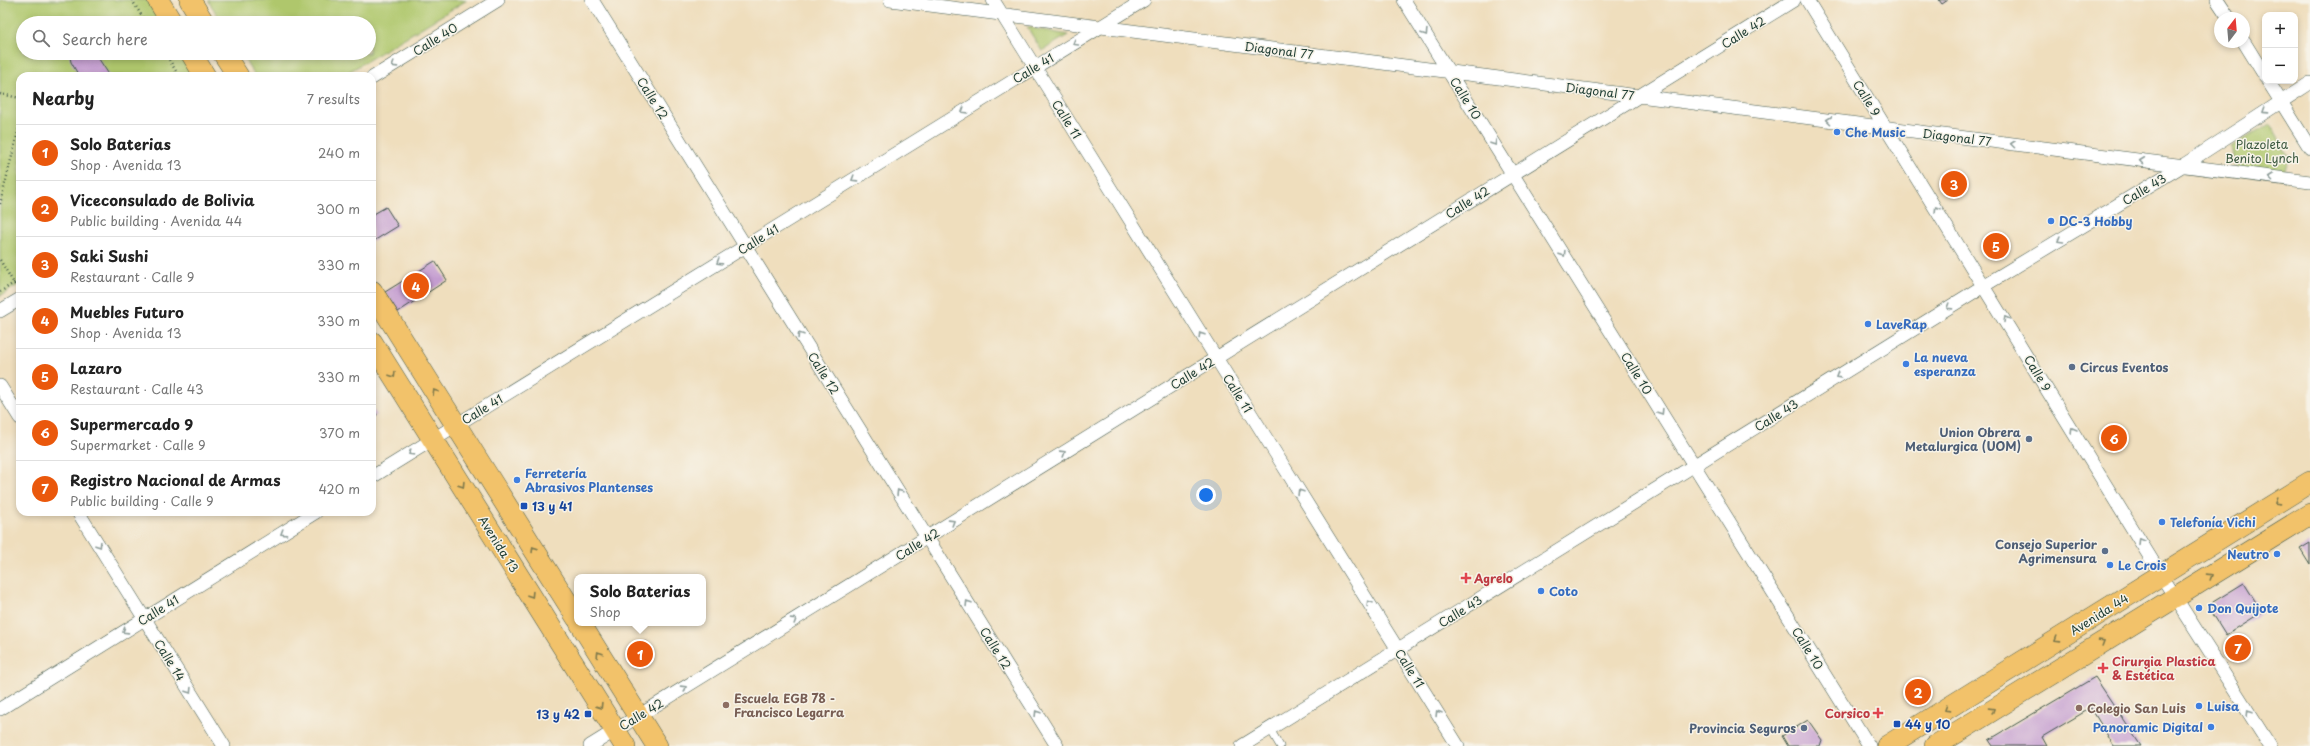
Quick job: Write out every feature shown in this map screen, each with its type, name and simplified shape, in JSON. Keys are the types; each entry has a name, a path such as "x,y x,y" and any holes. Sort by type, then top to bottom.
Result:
{"main road":[{"path":"158,0 168,16"},
{"path":"190,0 200,16"},
{"path":"195,60 203,72"},
{"path":"228,60 235,72"},
{"path":"376,297 574,613"},
{"name":"Avenida 13","path":"376,348 620,738"},
{"name":"Avenida 44","path":"1888,746 2310,482"},
{"name":"Avenida 44","path":"1935,746 2310,514"},
{"path":"582,626 657,746"}],"street":[{"name":"Calle 40","path":"376,76 498,0"},
{"name":"Calle 12","path":"592,0 1057,746"},
{"name":"Diagonal 77","path":"890,0 1450,73 1642,96 2310,182"},
{"name":"Calle 11","path":"993,0 1458,746"},
{"name":"Calle 41","path":"376,475 1144,0"},
{"name":"Calle 10","path":"1404,0 1869,746"},
{"name":"Calle 42","path":"590,746 620,738 639,716 1513,174 1642,96 1794,0"},
{"name":"Calle 9","path":"1807,0 1985,285 2161,575 2270,746"},
{"path":"2217,0 2225,12"},
{"path":"2248,48 2262,71"},
{"name":"Calle 43","path":"1242,746 1985,285 2182,166 2310,83"},
{"path":"2270,84 2310,148"},
{"path":"0,311 16,295"},
{"path":"0,386 16,412"},
{"name":"Calle 14","path":"80,516 224,746"},
{"name":"Calle 41","path":"0,709 310,516"}],"lane":[{"path":"1270,729 1280,746"}],"path":[{"path":"132,0 142,16"},
{"path":"169,60 177,72"},
{"path":"0,94 16,97"},
{"path":"0,204 16,140"},
{"path":"0,260 16,288"},
{"path":"0,292 14,283"}],"green space":[{"path":"0,0 147,0 157,16 16,16 16,60 185,60 193,72 16,72 16,286 0,296"},
{"path":"208,0 467,0 376,55 376,16 218,16"},
{"path":"1027,27 1068,35 1042,51"},
{"path":"245,60 368,60 349,72 253,72"},
{"name":"Plazoleta Benito Lynch","path":"2270,124 2289,157 2284,173 2235,167 2231,146"}],"building":[{"path":"1939,0 1948,0 1942,4"},
{"path":"71,60 100,60 107,72 77,72"},
{"path":"386,207 398,226 376,240 376,213"},
{"path":"435,261 447,280 398,312 385,292"},
{"path":"2310,543 2310,565 2300,549"},
{"path":"2244,583 2262,612 2226,635 2211,611 2213,602"},
{"path":"646,641 654,653 634,666 626,654"},
{"name":"Colegio San Luis","path":"2095,677 2141,746 2114,746 2091,708 2042,737 2047,746 1993,746 1989,740"},
{"name":"Provincia Seguros","path":"1808,720 1822,740 1820,746 1788,746 1782,736"}],"place":[{"name":"Che Music","path":"1837,132"},
{"name":"Saki Sushi","path":"1954,184"},
{"name":"DC-3 Hobby","path":"2051,221"},
{"name":"Lazaro","path":"1996,246"},
{"name":"Muebles Futuro","path":"416,286"},
{"name":"LaveRap","path":"1868,324"},
{"name":"La nueva esperanza","path":"1906,364"},
{"name":"Circus Eventos","path":"2072,367"},
{"name":"Supermercado 9","path":"2114,438"},
{"name":"Union Obrera Metalurgica (UOM)","path":"2029,439"},
{"name":"Ferretería Abrasivos Plantenses","path":"517,480"},
{"name":"13 y 41","path":"524,506"},
{"name":"Telefonía Vichi","path":"2162,522"},
{"name":"Consejo Superior Agrimensura","path":"2105,551"},
{"name":"Neutro","path":"2277,554"},
{"name":"Le Crois","path":"2110,565"},
{"name":"Agrelo","path":"1466,578"},
{"name":"Coto","path":"1541,591"},
{"name":"Don Quijote","path":"2199,608"},
{"name":"Registro Nacional de Armas","path":"2238,648"},
{"name":"Solo Baterias","path":"640,654"},
{"name":"Cirurgia Plastica & Estética","path":"2103,668"},
{"name":"Viceconsulado de Bolivia","path":"1918,692"},
{"name":"Escuela EGB 78 - Francisco Legarra","path":"726,705"},
{"name":"Luisa","path":"2199,706"},
{"name":"Colegio San Luis","path":"2079,708"},
{"name":"Corsico","path":"1878,713"},
{"name":"13 y 42","path":"588,714"},
{"name":"44 y 10","path":"1897,724"},
{"name":"Panoramic Digital","path":"2211,727"},
{"name":"Provincia Seguros","path":"1804,728"}]}
